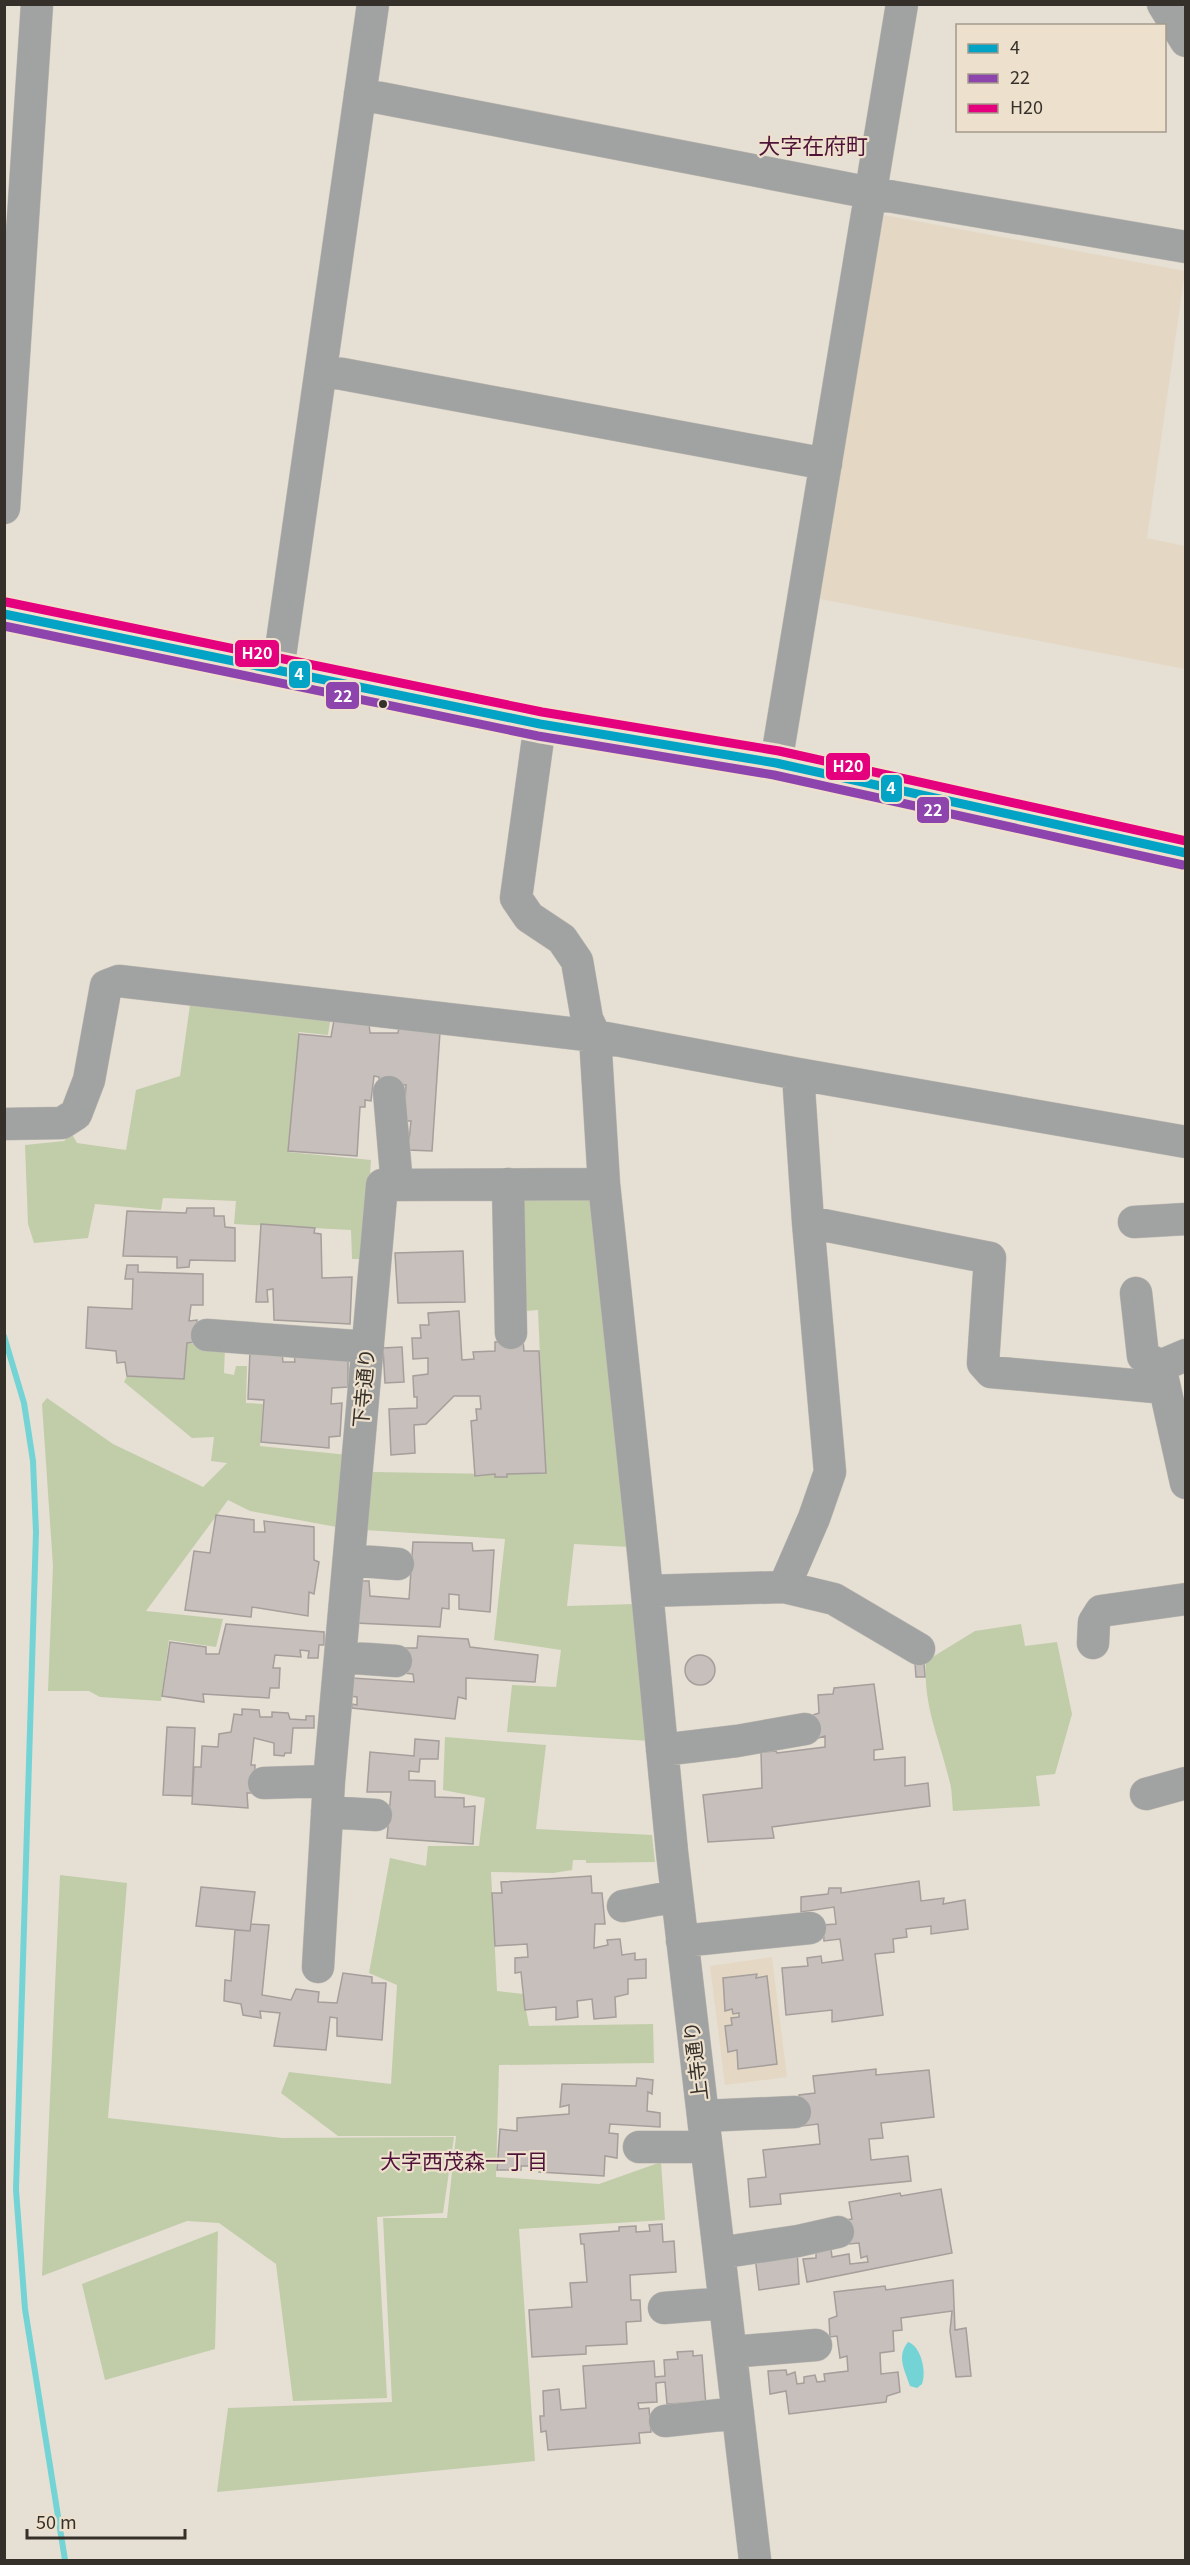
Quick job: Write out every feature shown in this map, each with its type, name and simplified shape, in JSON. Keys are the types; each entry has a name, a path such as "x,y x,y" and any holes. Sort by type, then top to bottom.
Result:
{"street":[{"path":"4,508 37,4"},
{"path":"278,670 372,4"},
{"path":"776,763 902,4"},
{"path":"1163,4 1185,41"},
{"path":"360,94 871,193 1185,247"},
{"path":"321,370 826,464"},
{"path":"4,614 540,724 776,763 1185,854"},
{"name":"上寺通り","path":"540,724 516,898 530,917 562,939 578,961 587,1019 595,1036 604,1184 677,1896 755,2560"},
{"path":"4,1124 62,1123 76,1114 89,1080 106,986 119,981 595,1036 1183,1144"},
{"path":"784,1587 814,1518 830,1472 808,1222 798,1074"},
{"path":"389,1092 398,1185 604,1184"},
{"path":"508,1184 511,1333"},
{"name":"下寺通り","path":"318,1967 329,1781 382,1185 398,1185"},
{"path":"1134,1222 1185,1219"},
{"path":"808,1222 990,1258 983,1363 991,1371 1170,1370"},
{"path":"1136,1293 1143,1356 1170,1370"},
{"path":"207,1335 368,1347"},
{"path":"1170,1370 1185,1483"},
{"path":"349,1560 398,1564"},
{"path":"645,1569 784,1587 834,1599 919,1649"},
{"path":"1093,1644 1094,1622 1101,1611 1185,1599"},
{"path":"340,1657 396,1661"},
{"path":"662,1750 737,1741 805,1729"},
{"path":"264,1783 329,1781"},
{"path":"1146,1794 1185,1783"},
{"path":"327,1812 376,1815"},
{"path":"623,1906 677,1896"},
{"path":"682,1941 810,1928"},
{"path":"703,2116 795,2112"},
{"path":"639,2147 706,2147"},
{"path":"719,2253 838,2232"},
{"path":"664,2308 725,2303"},
{"path":"731,2352 816,2345"},
{"path":"664,2421 738,2413"}],"shaded area":[{"path":"884,215 1185,271 1147,538 1185,546 1185,669 815,598"},
{"path":"772,1957 787,2077 725,2085 710,1966"}],"green space":[{"path":"191,998 331,1015 328,1035 299,1032 288,1152 371,1160 364,1259 352,1259 351,1230 234,1224 236,1201 163,1198 161,1210 95,1204 88,1238 34,1243 28,1224 25,1145 64,1141 72,1134 77,1143 126,1150 136,1090 180,1076"},
{"path":"522,1195 594,1196 630,1547 574,1544 567,1606 636,1604 650,1741 507,1732 512,1685 556,1687 561,1650 494,1640 505,1539 365,1530 373,1472 495,1474 496,1477 507,1477 507,1474 545,1472 538,1310 525,1311"},
{"path":"187,1343 225,1347 224,1373 234,1375 236,1366 247,1366 246,1403 263,1404 260,1446 348,1455 342,1528 250,1511 228,1500 146,1611 223,1619 216,1647 169,1640 161,1701 100,1697 89,1691 48,1691 53,1566 42,1404 47,1398 113,1444 203,1487 227,1463 211,1461 214,1437 192,1438 124,1382 127,1376 184,1379"},
{"path":"1021,1624 1025,1646 1057,1642 1072,1714 1055,1774 1036,1776 1040,1806 953,1811 950,1783 929,1707 926,1661 975,1631"},
{"path":"445,1737 546,1745 536,1829 652,1835 655,1862 586,1863 586,1860 573,1860 572,1870 553,1873 491,1872 497,1991 523,1994 529,2026 653,2024 654,2063 499,2065 496,2177 599,2184 661,2162 665,2220 519,2229 535,2461 217,2492 228,2408 392,2402 383,2218 447,2218 456,2136 338,2136 281,2093 289,2072 391,2084 397,1985 369,1973 390,1858 426,1866 428,1846 479,1846 485,1798 443,1790"},
{"path":"60,1875 127,1883 108,2118 282,2138 454,2137 443,2213 377,2217 387,2398 293,2401 276,2264 219,2223 187,2221 42,2276"},
{"path":"218,2231 215,2349 105,2380 82,2284"}],"water":[{"path":"908,2342 913,2344 922,2360 923,2379 922,2384 917,2388 910,2386 903,2364 904,2348"}],"building":[{"path":"334,1020 369,1024 370,1033 398,1033 399,1027 440,1032 432,1151 408,1150 411,1121 404,1121 406,1085 379,1082 379,1077 374,1076 371,1101 365,1100 365,1107 360,1107 357,1156 288,1151 299,1034 331,1037"},
{"path":"187,1208 214,1208 214,1216 224,1216 225,1227 235,1228 235,1261 190,1260 189,1267 177,1268 177,1257 123,1256 127,1211 186,1213"},
{"path":"261,1224 315,1228 314,1233 321,1234 322,1278 352,1277 350,1324 274,1320 273,1289 267,1290 268,1302 256,1302"},
{"path":"463,1251 465,1302 398,1303 395,1253"},
{"path":"127,1265 138,1265 138,1272 203,1274 203,1305 191,1305 189,1321 197,1320 195,1342 187,1343 184,1379 127,1376 125,1362 117,1363 116,1351 86,1348 88,1307 132,1309 133,1279 125,1279"},
{"path":"459,1311 462,1360 474,1359 473,1352 495,1351 495,1342 523,1341 524,1351 539,1351 546,1473 507,1474 507,1477 495,1477 495,1474 475,1476 471,1421 477,1420 476,1409 481,1409 480,1396 454,1396 426,1424 414,1425 415,1453 391,1455 389,1409 417,1408 413,1376 428,1374 428,1358 413,1359 412,1338 421,1338 420,1325 429,1325 428,1313"},
{"path":"402,1347 404,1382 385,1383 383,1348"},
{"path":"250,1351 282,1353 283,1362 295,1362 294,1354 348,1357 348,1387 332,1388 331,1404 342,1403 340,1436 329,1437 329,1448 261,1442 264,1400 248,1399"},
{"path":"216,1515 254,1520 254,1532 265,1532 264,1521 314,1527 314,1560 319,1562 314,1594 309,1592 308,1616 252,1607 251,1617 185,1610 194,1551 210,1553"},
{"path":"413,1542 472,1543 473,1551 494,1550 490,1612 459,1609 459,1595 449,1594 449,1609 442,1608 440,1627 355,1623 358,1581 369,1581 370,1596 409,1599"},
{"path":"226,1624 324,1632 324,1645 319,1645 318,1658 308,1658 309,1651 300,1650 301,1657 275,1655 273,1668 280,1668 279,1688 270,1688 269,1698 203,1694 204,1702 162,1696 170,1642 206,1647 206,1654 219,1654"},
{"path":"418,1636 468,1639 470,1647 538,1655 535,1682 466,1678 466,1699 458,1697 455,1719 352,1708 352,1704 357,1705 357,1697 350,1696 352,1678 414,1682 413,1674 404,1673 405,1648 417,1648"},
{"path":"700,1655 711,1659 715,1670 711,1681 700,1685 689,1681 685,1670 689,1659"},
{"path":"924,1662 925,1677 916,1677 915,1663"},
{"path":"874,1684 883,1749 874,1750 874,1760 905,1757 905,1786 928,1783 930,1806 772,1827 774,1838 708,1842 703,1795 762,1788 761,1752 776,1751 777,1753 825,1747 825,1736 815,1739 813,1715 819,1713 818,1695 833,1694 834,1688"},
{"path":"242,1709 259,1710 260,1717 272,1717 272,1712 288,1713 290,1719 306,1720 306,1716 314,1716 314,1728 293,1728 291,1753 285,1753 284,1756 274,1755 274,1743 254,1738 251,1765 255,1765 254,1793 247,1793 248,1808 192,1804 194,1767 201,1767 202,1746 218,1747 219,1734 231,1732 234,1714 242,1715"},
{"path":"167,1727 195,1728 192,1796 163,1795"},
{"path":"415,1739 439,1741 438,1759 420,1759 419,1772 409,1771 409,1780 435,1781 435,1797 464,1798 464,1807 475,1806 473,1844 387,1838 391,1792 367,1792 370,1752 414,1756"},
{"path":"591,1876 592,1893 602,1893 605,1924 595,1924 594,1948 608,1945 607,1940 620,1939 622,1955 635,1953 635,1960 646,1959 646,1978 628,1979 628,1994 615,1997 616,2017 594,2019 592,1999 577,2001 578,2017 556,2020 556,2007 525,2010 521,1972 515,1973 515,1958 528,1957 527,1944 495,1946 492,1893 502,1893 501,1882"},
{"path":"919,1881 921,1901 944,1898 943,1904 965,1900 968,1929 931,1934 931,1926 906,1929 907,1937 893,1939 894,1952 875,1954 883,2015 832,2022 832,2010 786,2015 782,1968 808,1966 807,1958 821,1956 822,1963 843,1960 840,1939 824,1941 823,1925 836,1924 834,1907 801,1912 801,1897 828,1894 829,1888 841,1888 841,1893"},
{"path":"201,1887 255,1892 250,1931 196,1926"},
{"path":"251,1924 269,1925 262,1995 291,2000 296,1989 319,1992 318,2002 337,2003 343,1973 372,1977 372,1983 386,1983 382,2040 337,2036 337,2018 330,2017 326,2050 274,2046 280,2013 260,2011 261,2018 243,2015 241,2004 224,2001 225,1980 231,1981 235,1930 250,1931"},
{"path":"757,1974 756,1978 767,1976 777,2064 738,2069 737,2050 728,2052 725,2026 732,2025 731,2018 739,2017 739,2013 733,2014 732,2009 725,2011 723,1978"},
{"path":"876,2069 876,2075 929,2070 934,2117 881,2123 883,2138 869,2139 871,2160 908,2156 911,2181 780,2194 781,2204 750,2207 748,2179 766,2177 763,2150 820,2144 818,2124 802,2126 799,2095 815,2093 813,2076"},
{"path":"637,2078 653,2080 652,2094 648,2092 647,2111 660,2113 660,2127 610,2124 609,2133 618,2134 617,2158 605,2156 604,2176 539,2172 540,2166 521,2166 521,2170 497,2170 500,2129 517,2131 517,2118 569,2114 569,2105 560,2107 562,2084 636,2086"},
{"path":"941,2189 952,2253 807,2282 803,2259 816,2258 816,2251 831,2249 832,2257 849,2254 850,2264 868,2262 867,2256 861,2258 859,2243 849,2244 845,2220 852,2219 849,2202"},
{"path":"662,2224 663,2242 674,2241 676,2272 630,2275 631,2300 640,2300 641,2321 626,2322 627,2344 586,2346 586,2354 532,2357 529,2310 572,2307 570,2283 587,2282 584,2244 581,2244 580,2234 619,2231 619,2227 636,2226 636,2232 650,2231 649,2225"},
{"path":"797,2250 799,2284 759,2290 755,2256"},
{"path":"953,2280 955,2330 966,2328 971,2376 956,2377 950,2331 952,2311 901,2318 902,2330 893,2331 894,2351 880,2353 881,2374 898,2372 900,2392 887,2396 886,2402 789,2414 786,2391 770,2394 768,2371 786,2370 787,2375 795,2372 797,2384 804,2383 804,2377 815,2375 817,2382 825,2381 824,2374 848,2371 847,2356 840,2358 837,2336 830,2337 829,2319 837,2316 834,2292 885,2286 886,2290"},
{"path":"693,2351 693,2356 702,2355 706,2406 687,2407 687,2403 667,2404 665,2382 656,2383 657,2402 638,2403 639,2409 649,2408 651,2432 639,2433 640,2443 548,2450 546,2431 541,2432 540,2416 544,2416 543,2391 559,2389 561,2410 586,2408 583,2366 654,2361 655,2377 665,2376 664,2360 678,2359 677,2352"}],"waterway":[{"path":"4,1336 24,1403 33,1461 36,1532 16,2190 25,2309 65,2560"}],"transit line":[{"name":"H20","path":"6,602 542,712 779,751 1186,841"},
{"name":"4","path":"4,614 540,724 776,763 1186,853"},
{"name":"22","path":"4,626 538,736 774,775 1183,865"}],"district":[{"name":"大字在府町","path":"813,146"},
{"name":"大字西茂森一丁目","path":"464,2162"}]}
